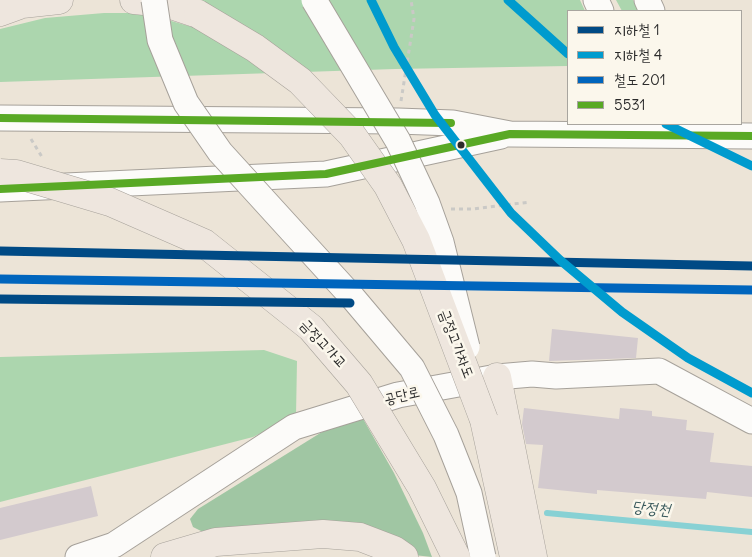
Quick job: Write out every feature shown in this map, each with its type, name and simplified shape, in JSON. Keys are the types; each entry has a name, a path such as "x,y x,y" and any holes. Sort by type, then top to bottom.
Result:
{"main road":[{"path":"0,12 22,4 59,0"},
{"name":"금정고가차도","path":"134,0 165,3 198,14 255,48 300,81 352,135 388,186 416,240 484,420 514,557"},
{"name":"금정고가교","path":"0,173 16,174 110,202 204,242 311,328 359,384 422,488 456,557"},
{"path":"497,377 533,557"},
{"path":"166,557 216,542 323,534 360,537 394,550 404,557"}],"street":[{"path":"154,0 160,40 186,103 203,128 220,152 352,298 412,368 446,434 470,493 483,557"},
{"path":"314,0 398,141 427,203 441,242 484,420"},
{"path":"9,117 398,121 453,123 510,134"},
{"path":"0,189 326,174 510,134 730,130"},
{"name":"공단로","path":"78,557 114,545 131,535 294,427 398,395 497,377 532,374 556,376 659,371 752,421"}],"path":[{"path":"398,121 414,19 411,0"},
{"path":"9,117 58,186"},
{"path":"448,208 472,209 530,202"}],"green space":[{"path":"201,0 580,0 585,10 567,10 567,66 395,69 0,82 0,29 45,18 104,13 144,13 192,27 204,2"},
{"path":"616,0 633,0 638,10 621,10"},
{"path":"264,350 297,361 296,416 253,437 0,502 0,357"},
{"path":"362,417 394,473 423,533 432,557 203,532 193,527 190,519 198,509 330,427"}],"building":[{"path":"552,329 638,338 636,358 549,361"},
{"path":"524,408 619,419 620,408 652,411 652,416 687,420 686,430 714,433 710,462 752,466 752,497 707,492 706,499 597,490 597,494 538,488 543,445 526,444 522,424"},
{"path":"91,486 98,516 0,540 0,508"}],"waterway":[{"name":"당정천","path":"547,513 752,532"}],"metro line":[{"name":"4","path":"371,0 394,47 435,115 511,213 560,260 622,312 688,358 752,393"},
{"name":"4","path":"508,0 567,53"},
{"name":"4","path":"668,125 752,166"},
{"name":"1","path":"0,251 752,266"},
{"name":"1","path":"0,299 350,303"}],"rail line":[{"name":"201","path":"0,279 752,290"}],"transit line":[{"name":"5531","path":"0,118 451,123"},
{"name":"5531","path":"0,189 326,174 510,134 752,136"}]}
